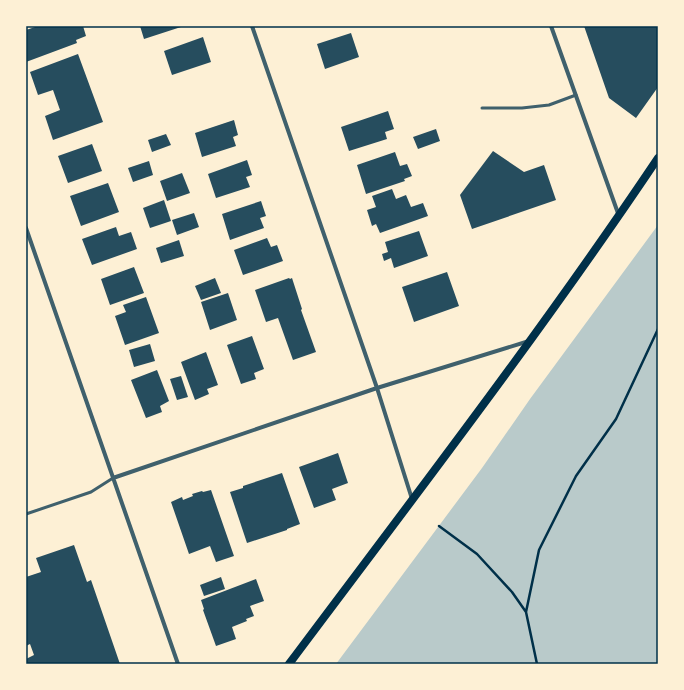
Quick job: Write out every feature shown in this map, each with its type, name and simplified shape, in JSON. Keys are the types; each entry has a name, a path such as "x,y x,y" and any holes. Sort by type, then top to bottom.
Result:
{"main road":[{"path":"289,664 530,341 619,217 658,158"}],"street":[{"path":"252,26 377,388 412,499"},
{"path":"552,26 619,217"},
{"path":"26,228 178,664"},
{"path":"113,478 377,388 530,341"}],"lane":[{"path":"482,108 522,108 549,105 576,95"},
{"path":"26,514 91,492 113,478"}],"path":[{"path":"526,612 539,550 576,476 616,420 658,329"},
{"path":"439,526 477,554 512,592 526,612 537,664"}],"shaded area":[{"path":"658,225 658,664 336,664 482,468 530,399"}],"building":[{"path":"38,26 83,26 86,36 76,40 77,43 26,62 26,30"},
{"path":"140,26 184,26 144,39"},
{"path":"584,26 658,26 658,87 636,118 609,98"},
{"path":"351,33 359,57 325,69 317,44"},
{"path":"203,37 211,62 172,75 164,51"},
{"path":"78,54 103,122 53,140 45,116 60,110 53,90 38,95 30,72"},
{"path":"388,111 394,129 385,132 387,139 349,151 341,127"},
{"path":"234,120 238,135 233,137 236,146 202,157 195,133"},
{"path":"436,129 440,141 418,149 413,137"},
{"path":"166,134 171,145 152,152 148,140"},
{"path":"92,144 102,171 68,183 58,156"},
{"path":"493,151 524,172 544,165 556,200 472,229 460,195"},
{"path":"395,152 400,166 407,164 412,176 404,179 405,181 366,194 357,165"},
{"path":"247,160 252,175 246,177 250,187 216,198 208,174"},
{"path":"149,161 153,175 133,182 128,168"},
{"path":"182,173 190,193 167,201 160,181"},
{"path":"108,183 119,212 81,226 70,196"},
{"path":"392,189 396,199 406,195 411,207 423,203 428,216 380,233 376,224 372,226 367,210 376,207 372,196"},
{"path":"164,200 171,221 150,228 143,208"},
{"path":"261,201 266,216 260,218 264,228 230,240 222,214"},
{"path":"194,213 199,227 177,235 172,220"},
{"path":"116,227 119,236 131,232 137,249 92,265 82,239"},
{"path":"419,231 428,256 394,268 391,258 384,261 382,254 388,252 385,242"},
{"path":"267,238 271,247 277,245 283,261 243,275 234,250"},
{"path":"179,240 184,256 161,263 156,248"},
{"path":"134,267 144,293 110,305 101,279"},
{"path":"447,272 459,306 414,322 402,287"},
{"path":"215,278 221,293 201,300 195,286"},
{"path":"292,278 302,309 301,310 316,352 293,360 278,318 266,322 255,290"},
{"path":"228,293 237,320 210,330 201,302"},
{"path":"146,297 159,333 125,345 115,316 126,312 123,305"},
{"path":"252,336 264,369 254,373 256,379 241,384 227,345"},
{"path":"150,344 155,361 134,367 129,350"},
{"path":"206,352 218,385 207,389 209,394 195,400 181,362"},
{"path":"157,370 169,401 160,406 162,412 146,418 131,380"},
{"path":"181,376 188,397 177,400 170,379"},
{"path":"338,453 348,483 332,489 336,500 314,508 299,467"},
{"path":"282,473 300,524 287,530 247,543 230,492"},
{"path":"211,490 234,556 216,562 210,546 189,554 171,502 182,497 183,500 193,496 192,494 202,491"},
{"path":"74,545 87,582 91,580 120,664 26,664 26,659 34,655 30,644 26,646 26,577 41,572 36,558"},
{"path":"221,577 225,589 204,596 200,585"},
{"path":"256,579 264,601 250,606 254,616 246,619 247,621 232,627 236,639 216,646 201,600"}]}
